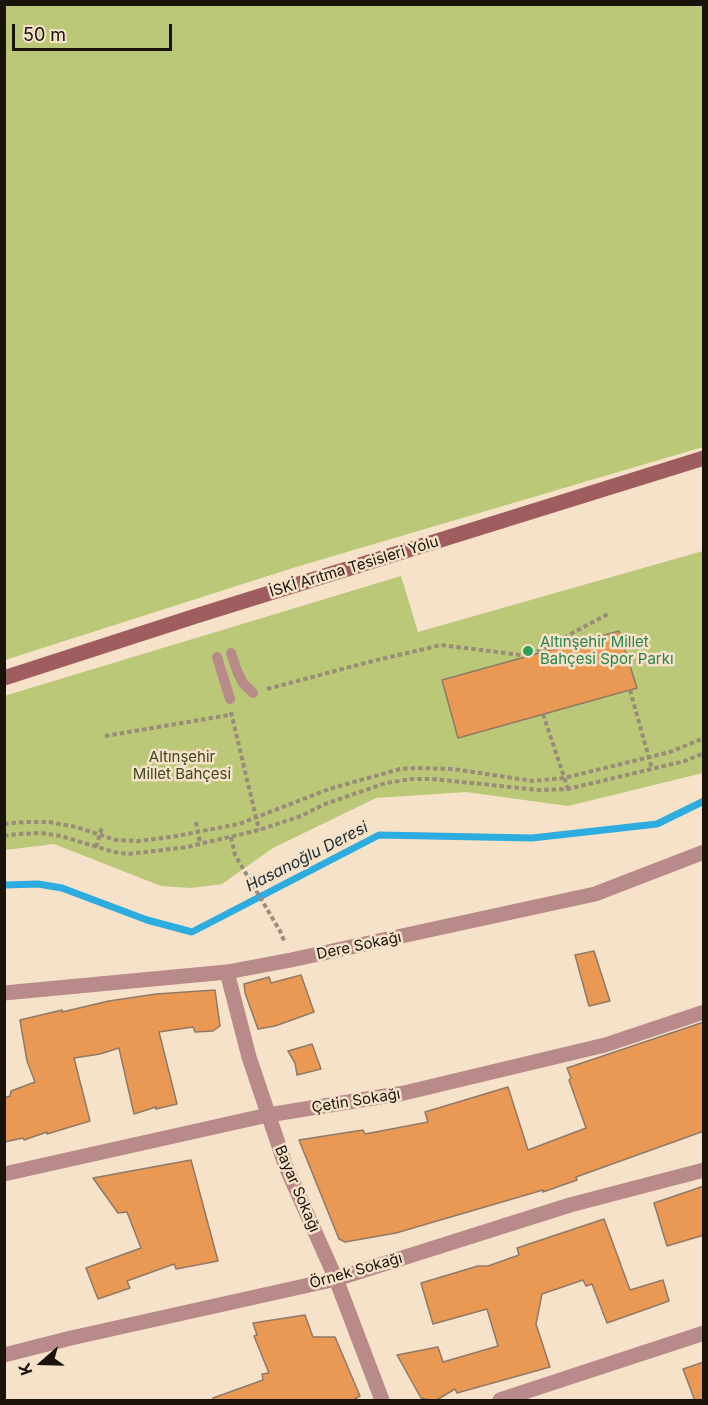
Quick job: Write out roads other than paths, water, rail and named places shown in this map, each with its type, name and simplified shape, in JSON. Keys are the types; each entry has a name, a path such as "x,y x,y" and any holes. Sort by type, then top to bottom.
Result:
{"main road":[{"name":"İSKİ Arıtma Tesisleri Yolu","path":"4,678 210,611 704,458"}],"street":[{"name":"Dere Sokağı","path":"4,993 227,972 303,958 595,894 704,852"},
{"name":"Bayar Sokağı","path":"227,972 249,1057 286,1167 336,1279 382,1401"},
{"name":"Çetin Sokağı","path":"4,1174 268,1115 415,1091 605,1045 704,1012"},
{"name":"Örnek Sokağı","path":"4,1354 336,1279 570,1206 704,1170"},
{"path":"500,1401 704,1333"}],"lane":[{"path":"231,653 243,683 253,693"},
{"path":"217,657 230,699"}],"waterway":[{"name":"Hasanoğlu Deresi","path":"4,885 38,884 62,888 147,920 192,932 379,835 532,838 657,824 704,801"}],"place":[{"name":"Altınşehir Millet Bahçesi Spor Parkı","path":"528,651"}],"park label":[{"name":"Altınşehir Millet Bahçesi","path":"182,766"}]}
